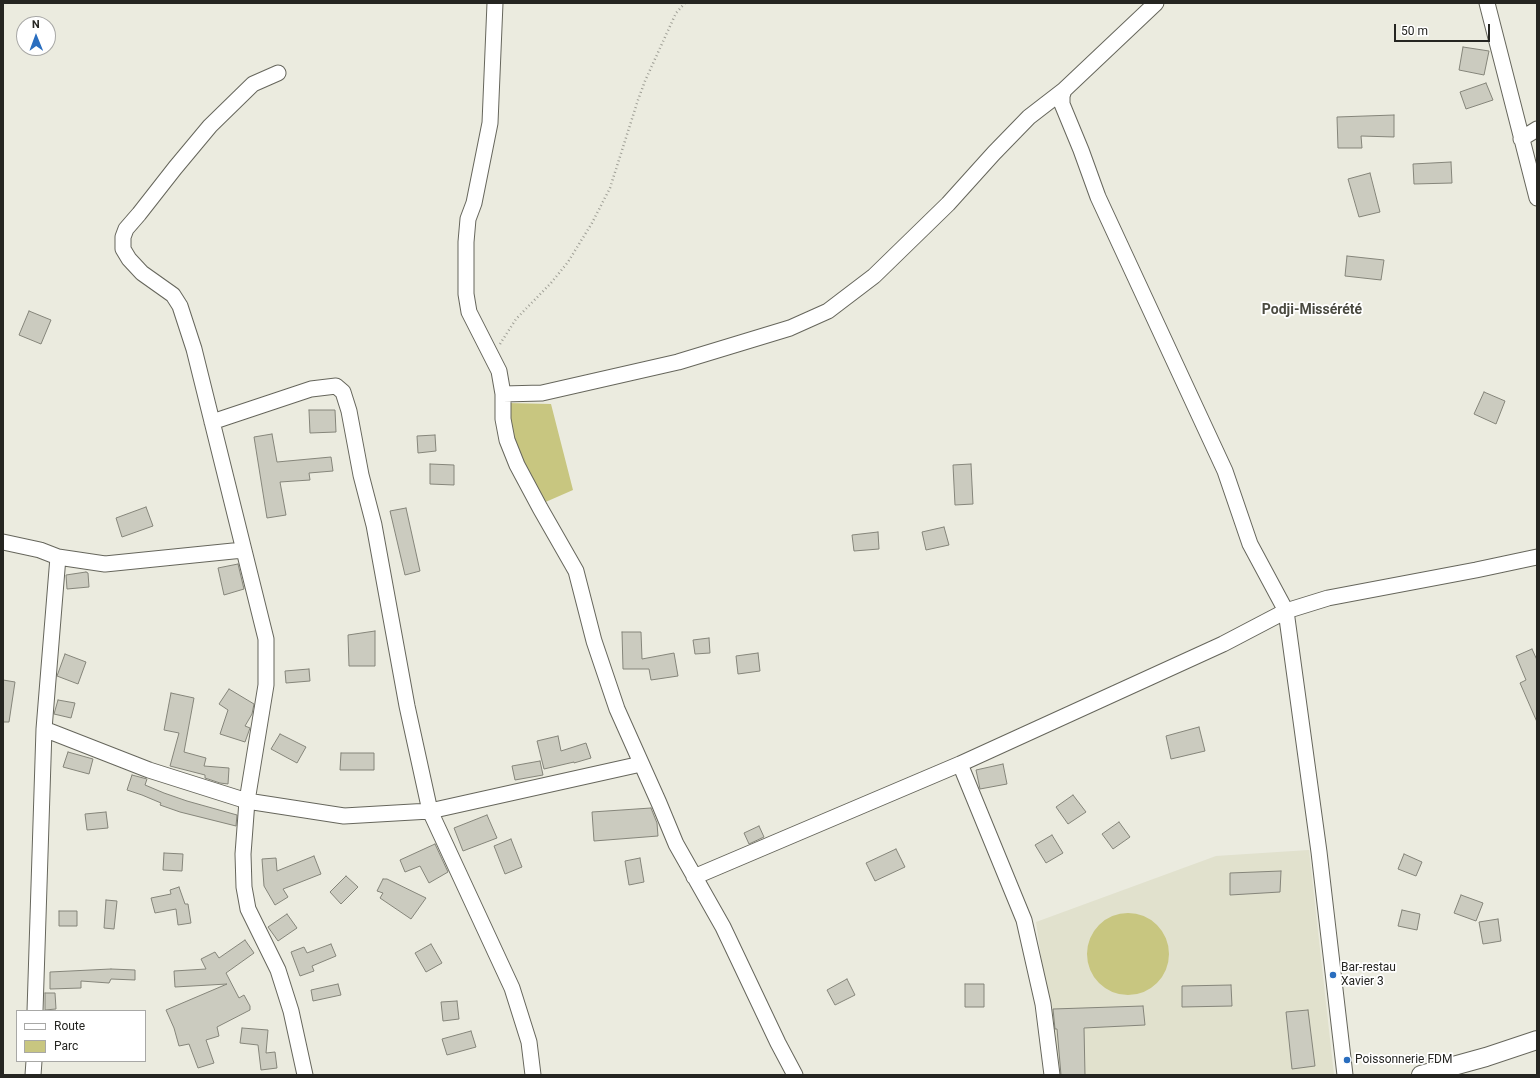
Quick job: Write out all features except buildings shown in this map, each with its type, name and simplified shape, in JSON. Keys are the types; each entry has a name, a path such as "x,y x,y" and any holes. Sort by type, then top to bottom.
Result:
{"street":[{"path":"496,3 490,123 474,203 468,220 466,242 466,294 469,312 499,372 503,394 507,440 517,465 536,502 576,571 594,641 614,702 676,844 723,927 778,1043 795,1075"},
{"path":"503,394 542,393 678,362 790,328 828,311 874,276 948,204 1029,117 1064,90 1156,3"},
{"path":"1487,3 1537,198"},
{"path":"278,73 253,84 210,126 126,229 123,237 123,249 129,259 142,273 172,295 180,306 194,349 266,639 266,685 247,801 243,854 244,887 248,909 278,970 291,1011 305,1075"},
{"path":"1064,90 1062,104 1098,197 1225,471 1250,544 1286,611 1320,852 1345,1075"},
{"path":"1521,139 1537,129"},
{"path":"212,422 312,389 336,386 343,392 349,411 361,475 374,525 407,706 430,811 512,988 529,1042 533,1075"},
{"path":"3,542 40,550 58,557 105,564 243,550"},
{"path":"35,1010 44,729 58,557"},
{"path":"694,877 960,764 1224,644 1286,611 1328,598 1537,557"},
{"path":"44,729 149,770 247,801 344,816 430,811 641,764"},
{"path":"960,764 1024,920 1043,1004 1052,1075"},
{"path":"1421,1075 1486,1057 1537,1040"},
{"path":"33,1075 34,1062"}],"path":[{"path":"492,356 516,319 551,283 568,262 592,223 610,188 645,81 676,13 685,3"}],"shaded area":[{"path":"1309,850 1334,1075 1058,1075 1036,922 1216,856"}],"green space":[{"path":"507,403 551,404 573,490 541,504 512,442"},
{"path":"1128,913 1144,916 1157,925 1166,938 1169,954 1166,970 1157,983 1144,992 1128,995 1112,992 1099,983 1090,970 1087,954 1090,938 1099,925 1112,916"}],"place":[{"name":"Bar-restau Xavier 3","path":"1333,975"},
{"name":"Poissonnerie FDM","path":"1347,1060"}],"district":[{"name":"Podji-Missérété","path":"1312,310"}]}
